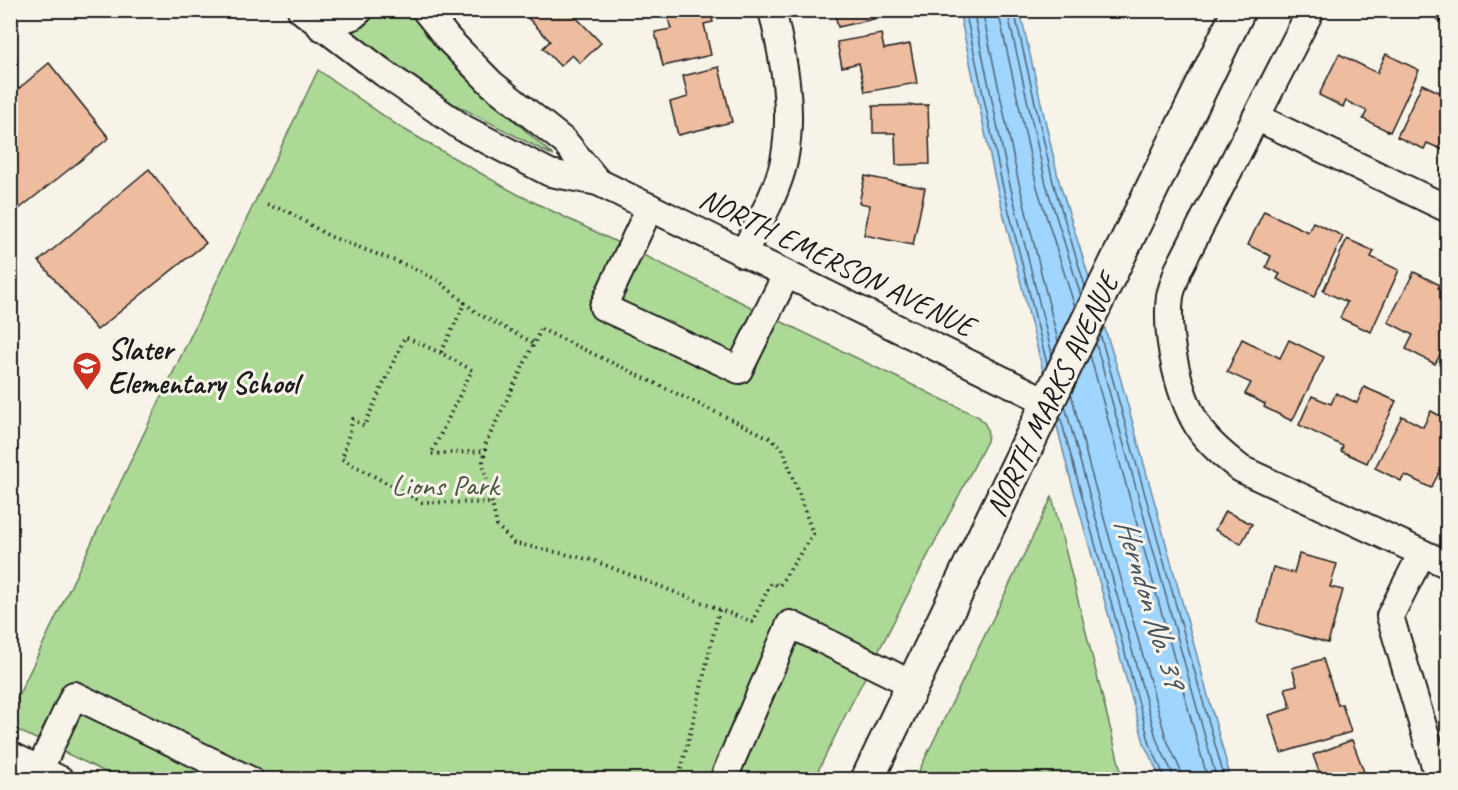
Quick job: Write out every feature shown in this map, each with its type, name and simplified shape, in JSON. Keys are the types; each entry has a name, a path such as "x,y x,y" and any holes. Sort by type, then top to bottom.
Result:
{"main road":[{"name":"NORTH MARKS AVENUE","path":"867,780 1239,10"}],"street":[{"name":"NORTH EMERSON AVENUE","path":"301,10 321,27 463,128 550,173 598,182 1048,402"},
{"path":"321,27 353,16 360,10"},
{"name":"NORTH EMERSON AVENUE","path":"425,10 448,39 492,84 565,142 598,182"},
{"path":"743,254 770,200 783,162 788,127 788,89 772,10"},
{"path":"1311,10 1179,270 1170,296 1170,330 1183,394 1202,432 1214,447 1241,469 1448,565"},
{"path":"1256,117 1448,209"},
{"path":"650,207 603,307 739,370 786,274"},
{"path":"1422,553 1390,616 1441,780"},
{"path":"723,780 790,624 912,684"},
{"path":"10,755 50,774 74,695 250,780"}],"path":[{"path":"267,205 287,211 329,236 411,267 439,281 478,314 534,343"},
{"path":"441,353 465,302"},
{"path":"542,329 770,438 782,447 813,534 779,586 771,583 752,622 592,560 514,543 497,526 483,462 486,443 534,343 542,329"},
{"path":"485,451 431,454 472,370 405,337 364,426 353,419 342,459 422,502 492,503"},
{"path":"676,780 682,766 719,610"}],"green space":[{"path":"325,11 409,11 464,76 554,156 454,104 349,31"},
{"name":"Lions Park","path":"318,70 400,127 517,194 979,417 984,423 987,428 987,441 814,779 120,779 11,727 10,713"},
{"path":"1052,497 1123,779 915,779"}],"water":[{"name":"Herndon No. 39","path":"959,11 1020,11 1059,181 1120,377 1231,779 1161,779 1145,746 1068,470 996,184"}],"building":[{"path":"537,10 569,10 601,43 580,63 572,55 560,66 543,48 550,41 528,18"},
{"path":"666,10 710,10 713,22 704,24 711,55 663,66 655,32 671,29"},
{"path":"834,10 872,10 874,19 838,27"},
{"path":"1423,10 1448,10 1447,24 1425,13"},
{"path":"881,34 884,49 910,44 917,83 865,92 859,63 842,67 837,42"},
{"path":"1339,54 1377,73 1386,54 1419,70 1390,132 1363,119 1367,111 1346,101 1343,107 1319,95"},
{"path":"49,63 109,138 10,216 10,96"},
{"path":"719,67 732,122 678,135 670,102 688,97 683,76"},
{"path":"1422,84 1445,95 1448,90 1448,152 1427,143 1424,149 1397,137"},
{"path":"928,105 930,164 896,165 895,133 873,133 873,106"},
{"path":"149,169 206,243 97,330 39,261"},
{"path":"865,176 925,188 913,245 864,235 870,205 859,203"},
{"path":"1264,211 1308,232 1313,222 1343,236 1314,297 1277,279 1280,274 1266,267 1271,256 1248,245"},
{"path":"1347,239 1374,251 1371,257 1399,270 1371,332 1340,318 1347,302 1323,291"},
{"path":"1414,272 1440,285 1438,288 1448,294 1448,340 1435,364 1406,349 1413,335 1388,322"},
{"path":"1242,339 1280,358 1289,340 1324,357 1292,421 1264,407 1265,404 1245,394 1251,383 1227,372"},
{"path":"1364,387 1396,401 1367,463 1341,451 1343,446 1299,425 1312,396 1331,404 1336,393 1357,403"},
{"path":"1431,411 1448,420 1448,456 1431,488 1405,475 1401,481 1375,468 1402,416 1423,427"},
{"path":"1225,511 1252,524 1241,544 1215,530"},
{"path":"1299,554 1337,564 1330,587 1343,590 1328,643 1258,623 1273,567 1294,573"},
{"path":"1323,659 1338,705 1342,704 1351,732 1281,753 1269,715 1291,708 1285,688 1297,685 1292,668"},
{"path":"1352,740 1367,780 1322,780 1313,755"}],"place":[{"name":"Slater Elementary School","path":"87,392"}]}
